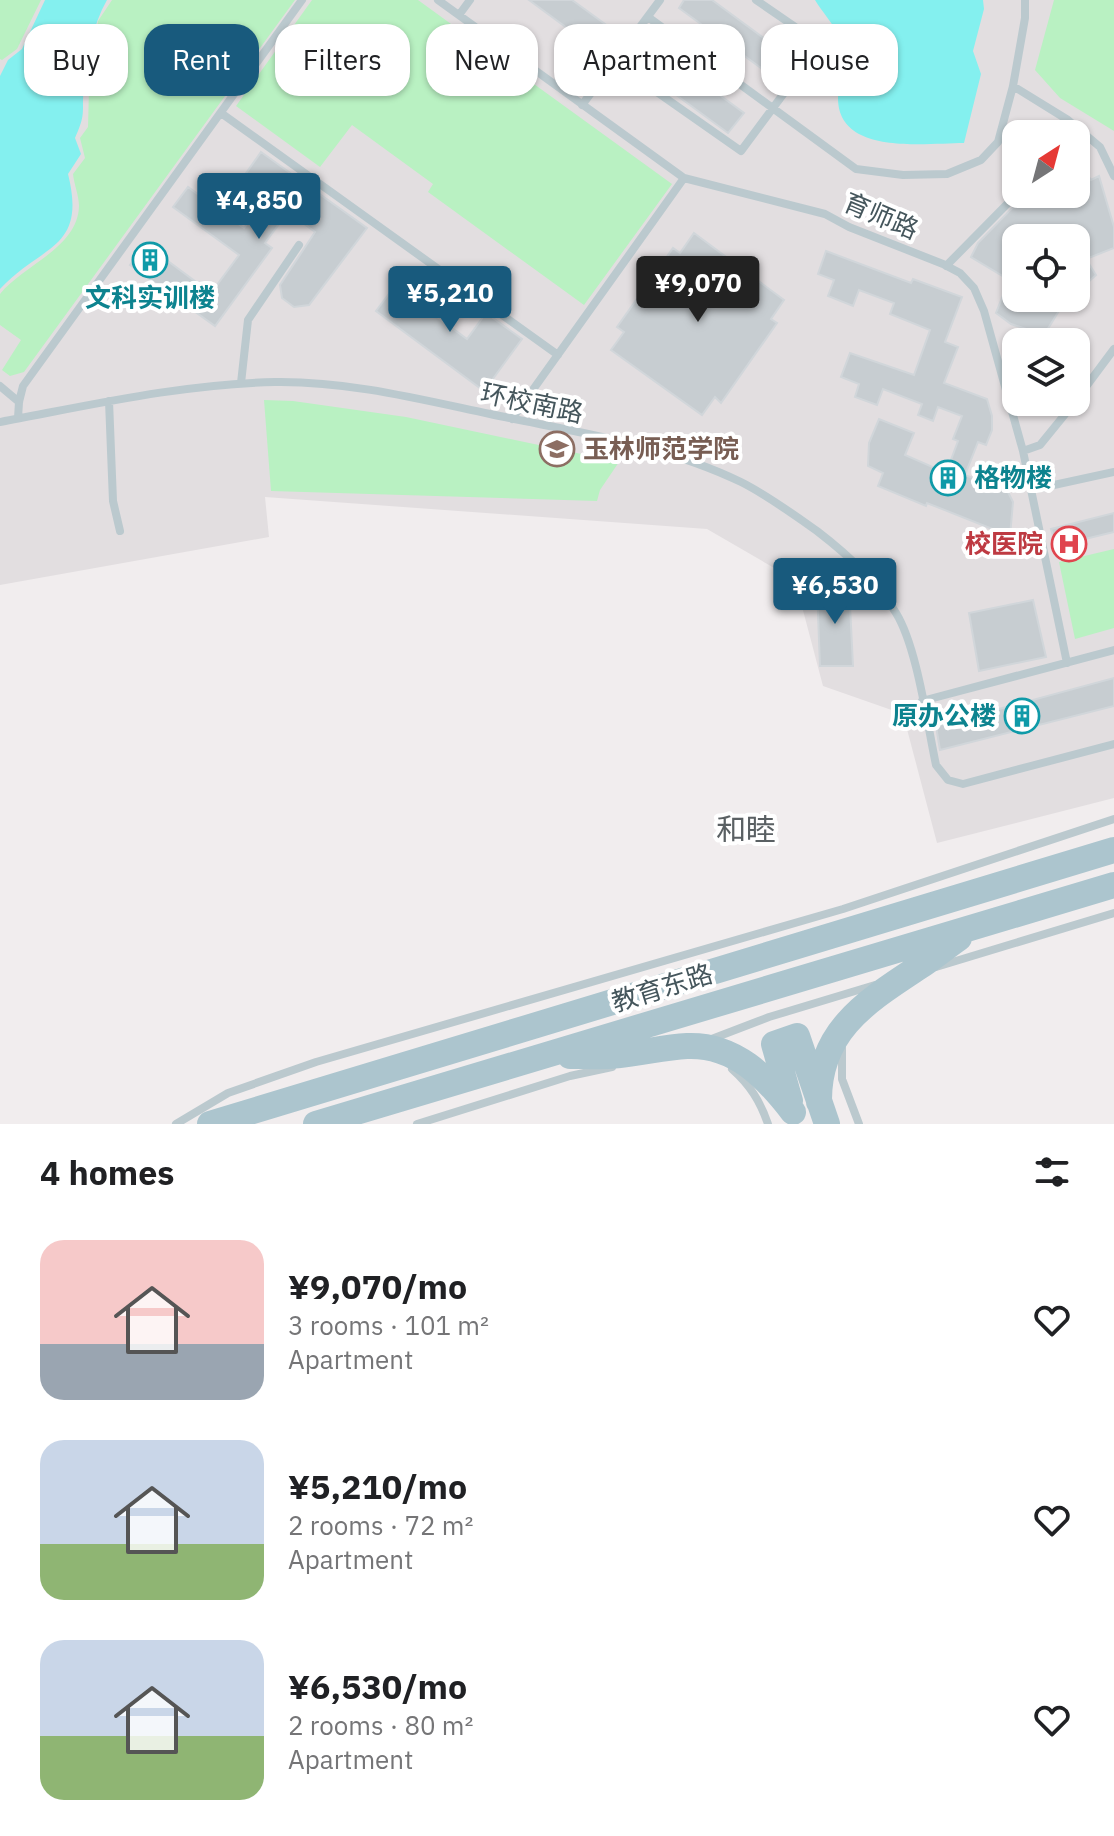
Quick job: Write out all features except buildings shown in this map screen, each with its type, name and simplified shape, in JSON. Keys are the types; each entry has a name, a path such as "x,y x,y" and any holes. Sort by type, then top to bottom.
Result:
{"main road":[{"name":"教育东路","path":"210,1124 1114,850"},
{"name":"教育东路","path":"316,1124 1114,885"},
{"path":"823,1113 822,1068 831,1045 845,1023 863,1004 973,928"},
{"path":"796,1118 774,1044 797,1036 823,1113"},
{"path":"536,1057 617,1056 712,1047 733,1054 756,1070 796,1118"}],"lane":[{"path":"18,418 23,386 302,0"},
{"name":"育师路","path":"438,0 684,178 825,214 960,273 974,288 984,311 1023,451 1067,663"},
{"path":"459,15 470,0"},
{"path":"663,96 741,151 807,62 811,48 804,33 756,0"},
{"path":"648,17 856,169 903,175 947,174 981,160 998,142 1013,86 1025,18 1025,0"},
{"path":"643,24 655,2"},
{"path":"1013,86 1068,120 1100,147 1114,176"},
{"path":"582,105 589,96"},
{"path":"221,113 558,355"},
{"path":"512,419 684,178"},
{"path":"946,266 1003,208"},
{"path":"241,383 248,320 299,245"},
{"path":"1090,381 1114,349"},
{"name":"环校南路","path":"0,422 109,401 241,383 319,383 356,387 648,448 744,483 834,544 882,591 909,641 936,765 948,780 963,784 1114,744"},
{"path":"0,386 19,402"},
{"path":"109,401 113,501 120,531"},
{"path":"1023,451 1040,445 1063,416"},
{"path":"1031,490 1114,472"},
{"path":"922,701 1114,650"},
{"path":"176,1124 228,1093 316,1062 843,909 1114,819"},
{"path":"417,1124 570,1076 683,1050 769,1017 1114,913"},
{"path":"859,1124 842,1079 840,1055 846,1034 863,1011 881,996 936,967"},
{"path":"683,1050 703,1052 727,1064 747,1082 768,1124"}],"shaded area":[{"name":"玉林师范学院","path":"0,0 1114,0 1114,798 937,843 903,714 823,686 795,580 707,529 265,497 269,537 0,585"}],"green space":[{"path":"0,0 41,0 29,24 24,24 24,35 17,49 0,59"},
{"path":"112,0 295,0 259,49 259,24 144,24 144,96 225,96 24,372 10,376 2,370 21,340 0,325 0,294 60,245 76,221 79,202 73,174 85,158 80,138 88,127 89,96 128,96 128,24 98,24"},
{"path":"312,0 418,0 451,24 426,24 426,96 538,96 538,87 672,184 584,305 428,192 433,184 352,125 320,167 236,106 243,96 259,96 259,74 275,52 275,96 410,96 410,24 295,24"},
{"path":"1054,0 1114,0 1114,131 1060,98 1035,70"},
{"path":"264,400 293,401 406,417 619,462 600,490 597,501 271,491"},
{"path":"1114,549 1114,628 1075,639 1059,562"}],"water":[{"path":"45,0 107,0 97,24 34,24"},
{"path":"815,0 983,0 984,9 973,51 981,74 964,143 887,142 868,138 853,130 842,117 838,96 898,96 898,24 832,24"},
{"path":"24,45 24,96 83,96 82,117 75,138 81,154 68,174 72,199 71,218 66,232 57,243 0,289 0,76 8,60"}],"place":[{"name":"文科实训楼","path":"150,260"},
{"name":"玉林师范学院","path":"557,449"},
{"name":"格物楼","path":"948,478"},
{"name":"校医院","path":"1069,544"},
{"name":"原办公楼","path":"1022,716"}],"district":[{"name":"和睦","path":"746,830"}]}
